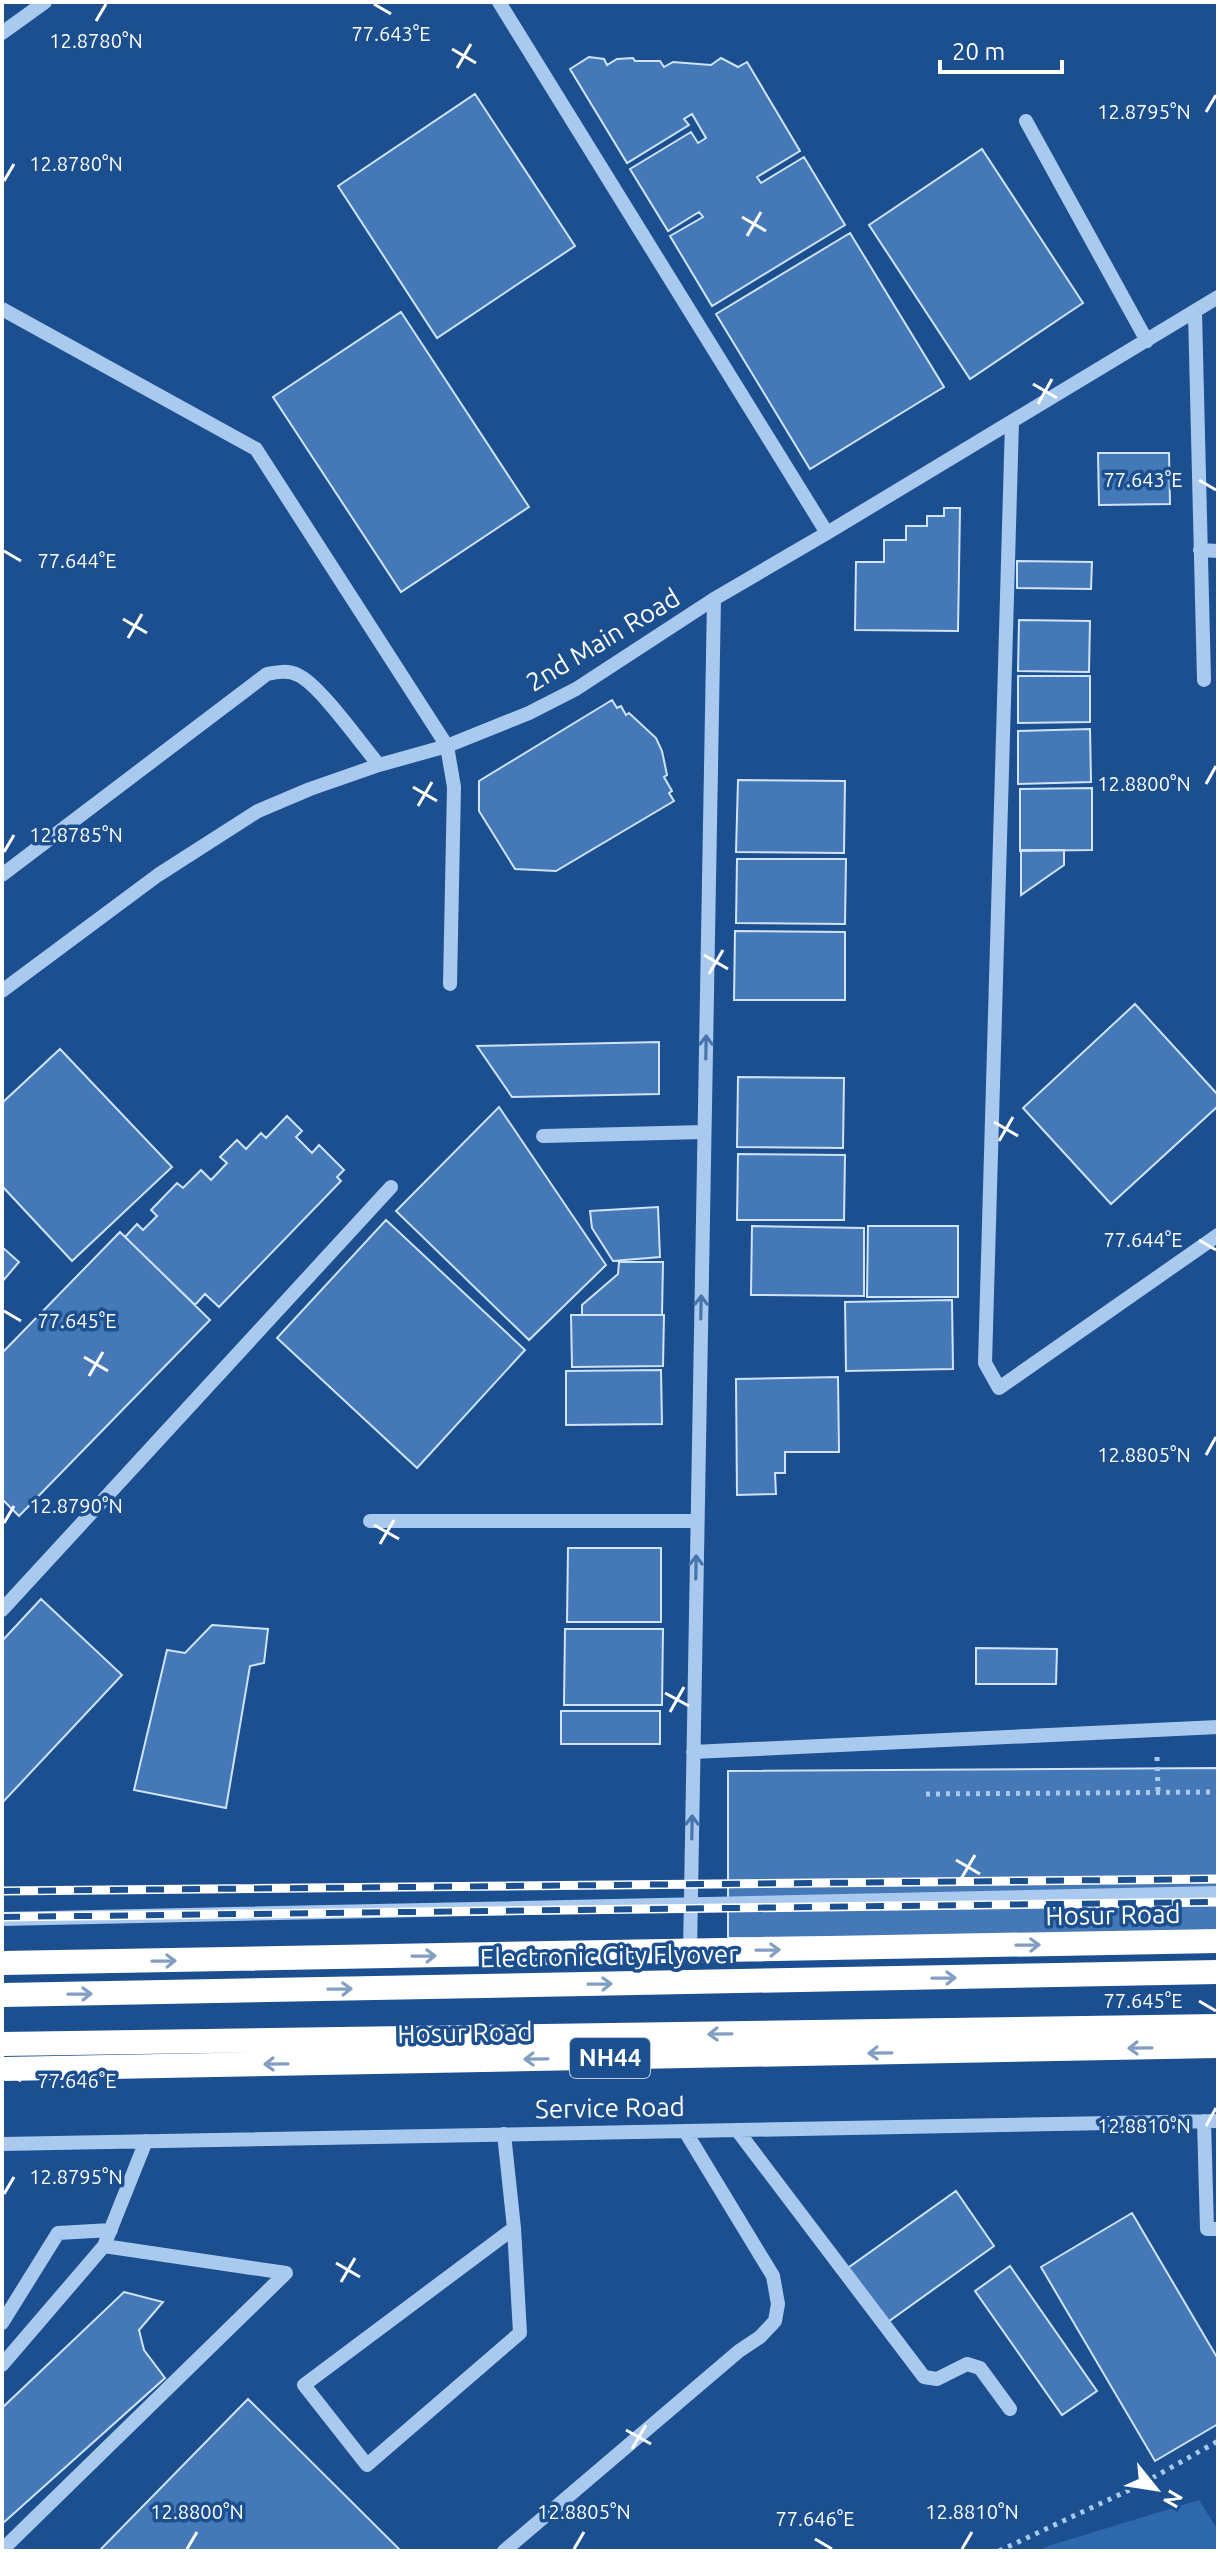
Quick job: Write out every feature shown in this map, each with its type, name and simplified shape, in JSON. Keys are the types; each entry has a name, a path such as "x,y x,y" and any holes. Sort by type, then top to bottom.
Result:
{"highway":[{"name":"Hosur Road","path":"2,1963 1218,1941"},
{"name":"Electronic City Flyover","path":"2,1995 1218,1972"},
{"path":"2,2044 1218,2026"},
{"name":"Hosur Road","path":"2,2069 1218,2046"}],"street":[{"path":"2,33 45,2"},
{"path":"499,2 827,533"},
{"path":"1026,121 1147,341"},
{"name":"2nd Main Road","path":"2,991 158,875 258,811 379,765 447,746 529,713 576,689 714,599 1218,297"},
{"path":"2,309 256,449 447,746 454,787 450,984"},
{"path":"1195,312 1204,680"},
{"path":"1012,422 985,1363 999,1388 1218,1235"},
{"path":"1200,550 1218,551"},
{"path":"690,1951 714,599"},
{"path":"2,875 267,674 283,671 297,674 313,685 379,765"},
{"path":"543,1136 704,1132"},
{"path":"2,1610 391,1187"},
{"path":"370,1521 697,1521"},
{"path":"693,1752 1218,1727"},
{"path":"2,1919 1218,1893"},
{"path":"1211,2121 1207,2229 1218,2229"},
{"name":"Service Road","path":"2,2144 1211,2121"},
{"path":"737,2130 924,2377 937,2379 967,2364 980,2368 1010,2409"},
{"path":"504,2551 739,2351 760,2337 775,2321 778,2304 773,2276 685,2131"},
{"path":"504,2134 514,2228 520,2333 367,2465 304,2385 514,2228"},
{"path":"2,2365 104,2246 146,2141"},
{"path":"2,2323 58,2233 111,2230"},
{"path":"2,2550 286,2273 104,2246"}],"path":[{"path":"926,1794 1218,1792"},
{"path":"999,2551 1140,2485 1218,2441"}],"shaded area":[{"path":"1199,2500 1218,2530 1218,2551 1040,2551 1045,2547"}],"building":[{"path":"589,57 604,59 607,65 617,59 633,58 635,61 660,61 664,67 673,62 711,65 721,58 738,67 747,62 800,151 757,177 761,183 804,157 845,225 712,306 670,236 703,217 699,212 668,231 630,169 691,132 698,143 706,138 692,114 684,119 689,125 627,163 570,69"},
{"path":"475,94 575,246 437,338 338,186"},
{"path":"982,149 1083,303 970,379 869,225"},
{"path":"850,233 944,387 810,469 716,314"},
{"path":"401,312 529,507 401,592 273,397"},
{"path":"1098,453 1169,453 1170,504 1099,505"},
{"path":"944,508 960,508 958,631 855,630 856,562 884,562 884,540 906,540 906,526 927,526 927,516 944,516"},
{"path":"1017,561 1092,562 1091,589 1017,588"},
{"path":"1019,620 1090,621 1089,672 1018,671"},
{"path":"1018,676 1090,676 1090,722 1018,723"},
{"path":"612,700 617,708 621,706 626,715 629,713 656,738 667,775 664,777 674,801 556,871 515,869 479,811 479,781"},
{"path":"1090,729 1091,782 1018,784 1018,731"},
{"path":"738,780 845,781 844,853 736,852"},
{"path":"1092,788 1092,850 1020,851 1020,789"},
{"path":"1021,850 1064,850 1064,865 1021,895"},
{"path":"737,859 846,859 845,924 736,923"},
{"path":"735,931 845,932 845,1000 734,1000"},
{"path":"1135,1004 1218,1095 1218,1106 1111,1204 1023,1108"},
{"path":"659,1042 659,1094 512,1097 477,1046"},
{"path":"60,1049 172,1167 72,1261 2,1186 2,1103"},
{"path":"738,1077 844,1078 843,1148 737,1147"},
{"path":"499,1107 606,1265 529,1340 396,1211"},
{"path":"287,1116 302,1131 296,1137 312,1153 319,1145 344,1170 337,1177 341,1181 219,1307 205,1294 195,1305 125,1237 137,1224 143,1230 157,1216 151,1210 177,1183 183,1188 201,1170 211,1180 227,1163 220,1157 237,1140 246,1149 261,1133 266,1138"},
{"path":"738,1154 845,1155 844,1220 737,1220"},
{"path":"658,1207 660,1257 613,1261 592,1228 590,1211"},
{"path":"386,1220 525,1350 417,1468 277,1338"},
{"path":"752,1226 864,1228 864,1296 751,1295"},
{"path":"868,1226 958,1226 958,1297 867,1297"},
{"path":"120,1232 210,1320 19,1516 2,1499 2,1353"},
{"path":"2,1247 19,1262 2,1282"},
{"path":"619,1262 663,1262 662,1315 582,1315 582,1305 618,1274"},
{"path":"952,1300 953,1369 846,1371 845,1302"},
{"path":"571,1315 664,1315 663,1366 572,1367"},
{"path":"661,1370 662,1424 566,1425 566,1371"},
{"path":"838,1377 839,1452 785,1452 785,1473 775,1473 776,1494 737,1495 736,1379"},
{"path":"568,1548 661,1548 661,1622 567,1622"},
{"path":"41,1599 122,1675 2,1803 2,1641"},
{"path":"212,1625 268,1629 264,1663 250,1666 226,1808 134,1790 167,1650 185,1653"},
{"path":"565,1629 663,1629 662,1705 564,1705"},
{"path":"976,1648 1057,1649 1056,1684 976,1684"},
{"path":"561,1711 660,1711 660,1744 561,1744"},
{"path":"1218,1768 1218,1935 728,1938 728,1771"},
{"path":"956,2191 994,2246 885,2324 845,2270"},
{"path":"1132,2213 1218,2359 1218,2424 1155,2461 1041,2267"},
{"path":"1010,2266 1097,2391 1062,2415 975,2291"},
{"path":"124,2292 163,2302 139,2330 144,2350 165,2378 2,2524 2,2408"},
{"path":"248,2399 401,2551 99,2551"}],"railway":[{"path":"2,1891 1218,1879"},
{"path":"2,1917 1218,1902"}]}
